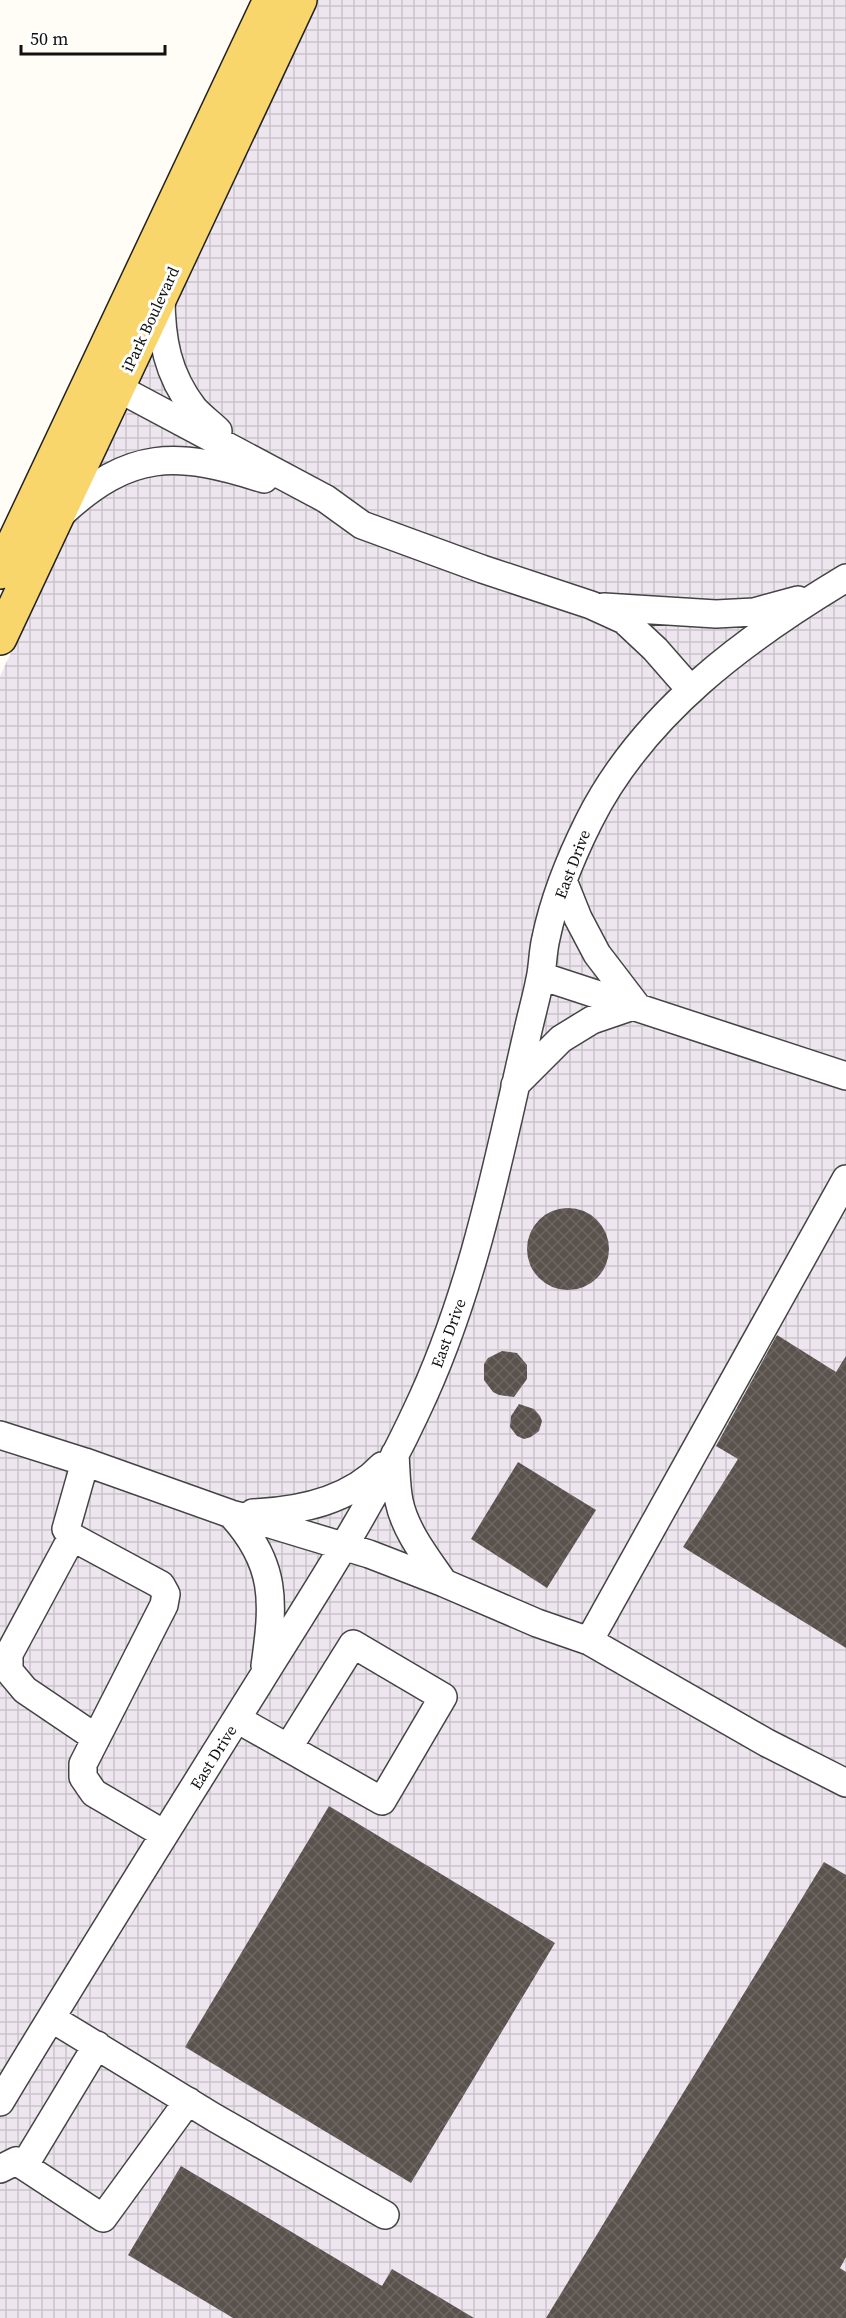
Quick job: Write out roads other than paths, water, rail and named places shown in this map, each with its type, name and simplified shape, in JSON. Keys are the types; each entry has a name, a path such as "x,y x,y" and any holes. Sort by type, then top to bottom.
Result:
{"main road":[{"name":"iPark Boulevard","path":"0,638 57,518 105,381 270,0"},
{"name":"iPark Boulevard","path":"0,572 105,381 161,295 300,0"}],"street":[{"path":"161,295 161,324 169,367 195,410 248,457"},
{"path":"105,381 326,499 362,525 482,569 591,605 624,620 656,649 690,689"},
{"path":"57,518 82,494 112,475 146,463 185,460 230,468 326,499"},
{"name":"East Drive","path":"0,2102 344,1546 395,1454 434,1373 464,1287 485,1211 541,976 546,937 564,882 590,818 628,760 690,689 747,644 814,597 846,578"},
{"path":"591,605 653,611 745,613 814,597"},
{"path":"564,882 578,918 597,954 636,1005"},
{"path":"541,976 636,1005 846,1076"},
{"path":"515,1086 561,1039 592,1020 636,1005"},
{"path":"589,1641 846,1179"},
{"path":"0,1435 85,1462 231,1514 344,1546 444,1583 537,1623 589,1641 767,1743 846,1783"},
{"path":"231,1514 284,1512 345,1495 369,1480 395,1454"},
{"path":"395,1454 399,1501 407,1524 419,1547 444,1583"},
{"path":"85,1462 66,1529 72,1537 162,1585 166,1594 164,1605 83,1764 83,1777 94,1793 164,1834"},
{"path":"231,1514 248,1533 259,1551 266,1570 270,1591 270,1629 264,1675"},
{"path":"72,1537 9,1654 9,1671 24,1690 96,1738"},
{"path":"237,1719 288,1748 382,1801 443,1697 353,1644 288,1748"},
{"path":"51,2018 188,2101 385,2215"},
{"path":"96,2045 6,2169 103,2218 188,2101"}]}
